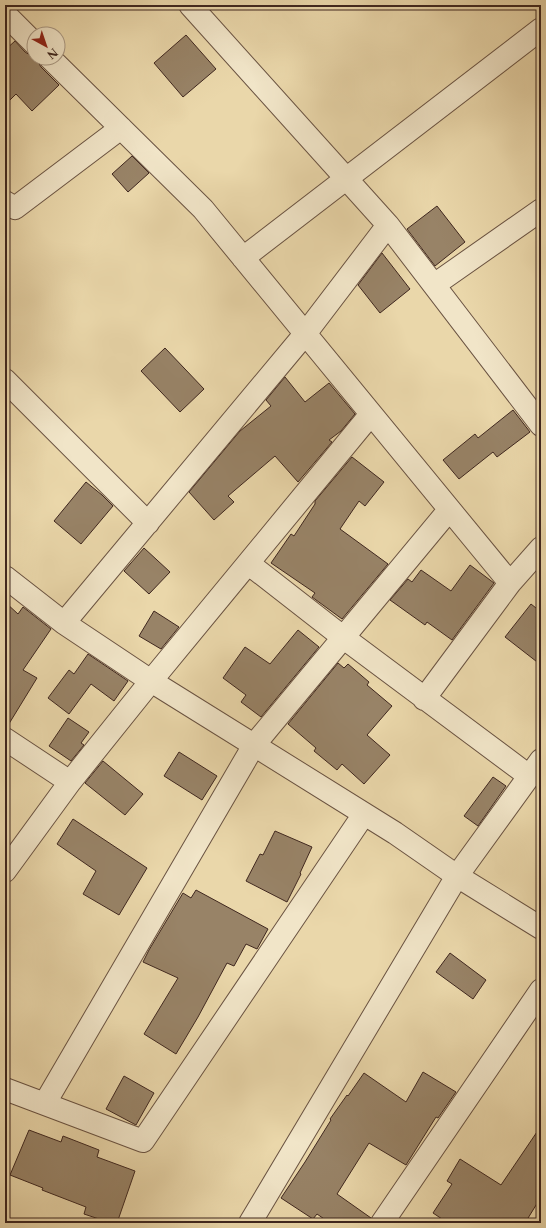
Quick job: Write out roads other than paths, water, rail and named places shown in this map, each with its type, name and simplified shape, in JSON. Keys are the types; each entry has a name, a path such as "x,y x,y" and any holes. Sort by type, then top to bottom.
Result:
{"street":[{"path":"190,5 388,225 541,425"},
{"path":"5,14 26,35"},
{"path":"243,258 541,29"},
{"path":"58,66 203,209 510,583"},
{"path":"5,202 15,208 121,128"},
{"path":"434,286 541,210"},
{"path":"64,623 305,334 388,225"},
{"path":"5,380 148,523"},
{"path":"5,871 70,782 151,681 371,414"},
{"path":"44,1103 254,745 449,510"},
{"path":"424,699 510,583 541,548"},
{"path":"248,564 424,699 535,768 457,876 250,1223"},
{"path":"5,577 64,623 151,681 364,814 457,876 541,928"},
{"path":"5,739 70,782"},
{"path":"5,1089 143,1141 364,814"},
{"path":"382,1223 541,990"}]}
